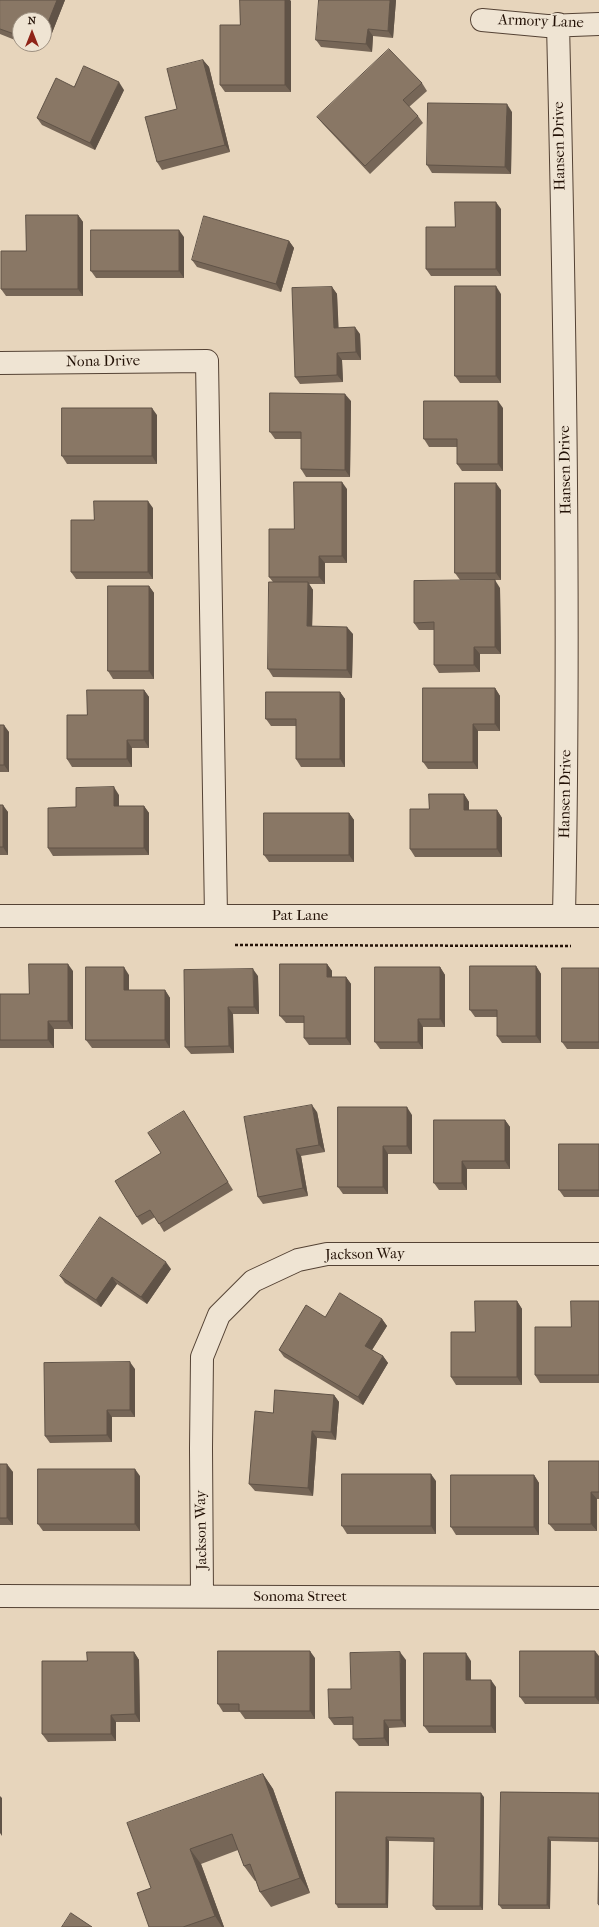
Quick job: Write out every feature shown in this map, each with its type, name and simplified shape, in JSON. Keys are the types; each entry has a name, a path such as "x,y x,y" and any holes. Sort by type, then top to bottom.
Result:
{"street":[{"name":"Armory Lane","path":"482,20 546,26 558,24 599,24"},
{"name":"Hansen Drive","path":"558,24 567,496 567,761 564,916"},
{"name":"Nona Drive","path":"0,363 207,361 216,916"},
{"name":"Pat Lane","path":"0,916 599,916"},
{"name":"Jackson Way","path":"202,1596 202,1358 219,1315 253,1281 298,1260 327,1254 599,1254"},
{"name":"Sonoma Street","path":"0,1596 599,1598"}],"path":[{"path":"228,945 571,946"}],"building":[{"path":"0,0 57,0 52,12 12,12 12,33 0,29"},
{"path":"240,0 285,0 285,85 220,85 220,25 240,25"},
{"path":"319,0 390,0 388,31 368,29 366,44 316,40"},
{"path":"389,49 422,83 403,100 418,116 365,166 317,117"},
{"path":"203,60 225,145 157,162 145,117 177,109 167,69"},
{"path":"84,66 119,82 90,143 37,118 56,78 74,87"},
{"path":"428,103 507,104 505,167 427,165"},
{"path":"455,202 496,202 496,269 426,269 426,227 455,227"},
{"path":"26,215 78,215 78,289 1,289 1,251 26,251"},
{"path":"204,216 289,241 276,284 192,260"},
{"path":"91,230 179,230 179,271 91,271"},
{"path":"455,286 496,286 496,376 455,376"},
{"path":"332,287 334,328 355,327 356,352 337,353 337,375 295,377 292,288"},
{"path":"270,393 345,394 345,470 301,469 301,432 270,432"},
{"path":"424,401 498,401 498,464 457,464 457,439 424,439"},
{"path":"62,408 152,408 152,456 62,456"},
{"path":"294,482 342,482 342,556 319,556 319,577 269,577 269,529 294,529"},
{"path":"455,483 496,483 496,573 455,573"},
{"path":"94,501 148,501 148,572 71,572 71,520 94,520"},
{"path":"495,580 495,647 474,647 474,665 434,665 434,622 414,623 414,581"},
{"path":"269,582 308,582 307,626 347,627 347,670 268,669"},
{"path":"108,586 149,586 149,671 108,671"},
{"path":"423,688 495,688 495,724 473,724 473,762 423,762"},
{"path":"87,690 144,690 144,740 127,740 127,759 67,759 67,715 87,715"},
{"path":"266,692 340,692 340,759 296,759 296,719 266,719"},
{"path":"0,725 4,725 4,765 0,765"},
{"path":"114,787 114,806 144,806 144,848 48,848 48,808 76,807 76,788"},
{"path":"429,794 464,794 464,810 497,810 497,849 410,849 410,809 429,809"},
{"path":"0,805 3,805 3,847 0,847"},
{"path":"264,813 349,813 349,855 264,855"},
{"path":"29,964 68,964 68,1021 48,1021 48,1040 0,1040 0,994 29,994"},
{"path":"280,964 327,964 327,977 346,977 346,1038 304,1038 304,1016 280,1016"},
{"path":"470,966 536,966 536,1036 497,1036 497,1010 470,1010"},
{"path":"86,967 124,967 124,990 165,990 165,1040 86,1040"},
{"path":"375,967 440,967 440,1019 418,1019 418,1042 375,1042"},
{"path":"562,968 599,968 599,1042 562,1042"},
{"path":"253,969 254,1007 228,1007 229,1046 185,1047 184,970"},
{"path":"312,1105 319,1145 296,1149 303,1188 258,1197 244,1117"},
{"path":"338,1107 407,1107 407,1146 383,1146 383,1187 338,1187"},
{"path":"184,1111 228,1182 159,1224 150,1210 137,1217 115,1181 161,1153 148,1133"},
{"path":"434,1120 505,1120 505,1161 462,1161 462,1183 434,1183"},
{"path":"559,1144 599,1144 599,1190 559,1190"},
{"path":"100,1217 166,1262 141,1297 112,1277 96,1300 60,1276"},
{"path":"340,1293 382,1319 365,1346 383,1356 358,1397 279,1350 306,1305 325,1317"},
{"path":"475,1301 517,1301 517,1377 451,1377 451,1332 475,1332"},
{"path":"571,1301 599,1301 599,1375 535,1375 535,1327 571,1327"},
{"path":"130,1362 130,1410 107,1410 107,1435 45,1436 44,1363"},
{"path":"275,1390 334,1395 331,1432 312,1431 308,1488 249,1484 255,1411 273,1413"},
{"path":"549,1461 599,1461 599,1492 591,1492 591,1524 549,1524"},
{"path":"0,1464 7,1464 7,1518 0,1518"},
{"path":"38,1469 135,1469 135,1524 38,1524"},
{"path":"342,1474 431,1474 431,1526 342,1526"},
{"path":"451,1475 534,1475 534,1527 451,1527"},
{"path":"218,1651 310,1651 310,1711 239,1711 239,1704 218,1704"},
{"path":"520,1651 595,1651 595,1697 520,1697"},
{"path":"87,1652 134,1652 135,1714 111,1715 111,1734 42,1734 42,1661 87,1661"},
{"path":"400,1652 401,1720 384,1720 384,1738 353,1739 353,1717 329,1718 328,1689 351,1689 350,1653"},
{"path":"424,1653 466,1653 466,1680 491,1680 491,1726 424,1726"},
{"path":"263,1774 300,1878 260,1892 250,1864 244,1866 232,1834 190,1849 215,1916 183,1927 149,1927 137,1893 151,1888 127,1823"},
{"path":"336,1792 481,1793 480,1906 433,1906 434,1838 386,1837 386,1904 336,1904"},
{"path":"501,1792 599,1793 599,1838 548,1837 547,1905 499,1905"},
{"path":"599,1838 599,1905 598,1904"},
{"path":"71,1913 92,1927 62,1927"}]}
